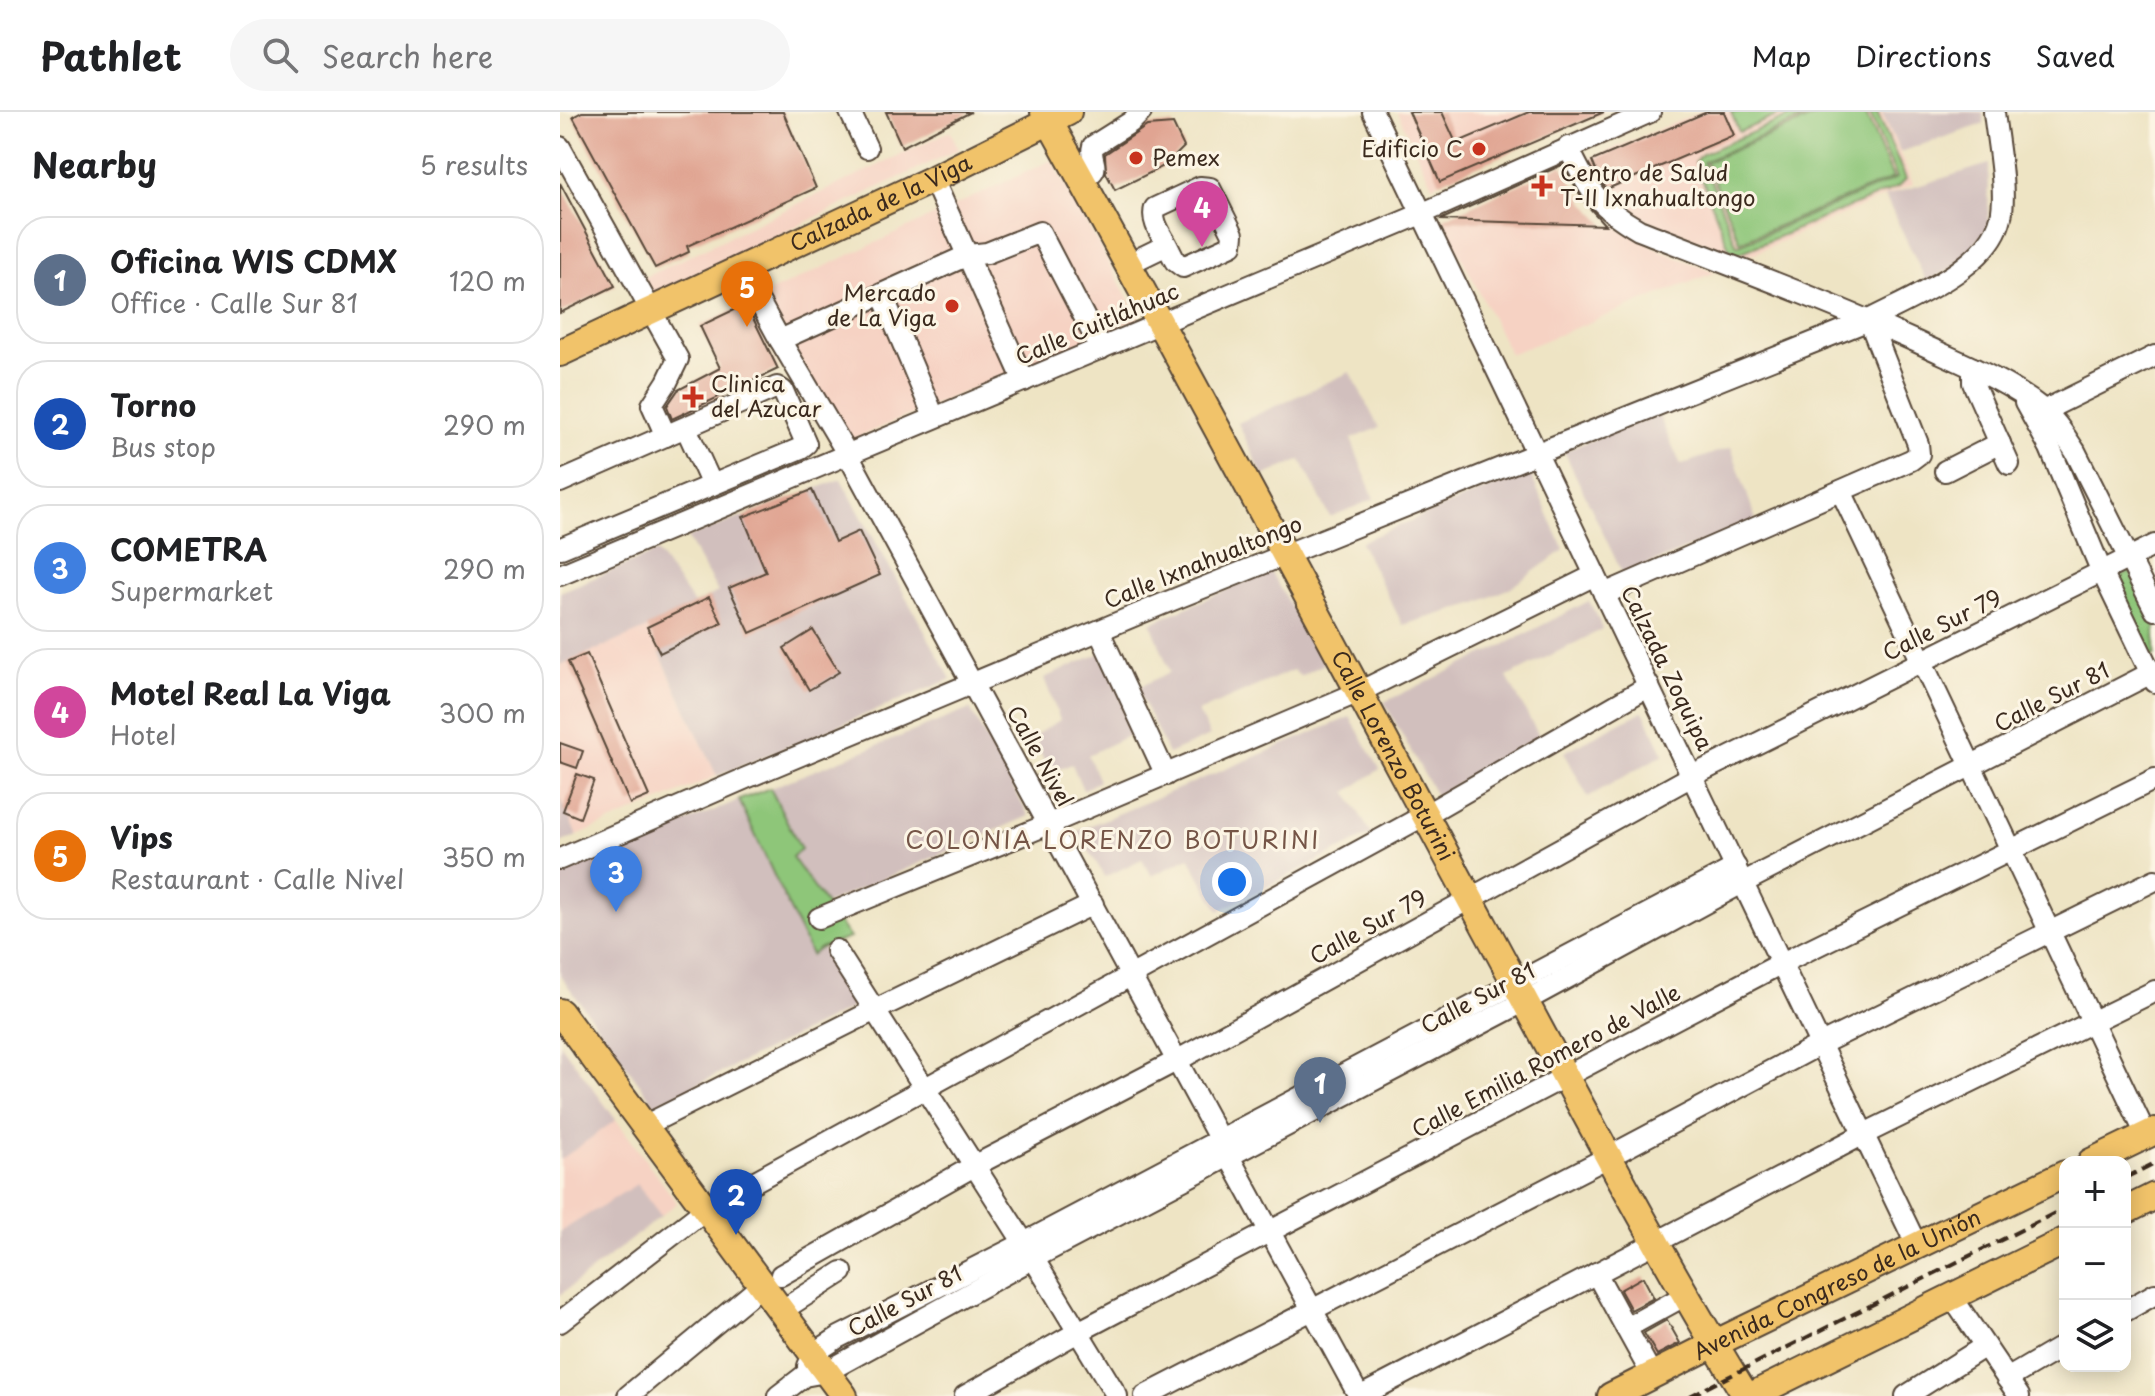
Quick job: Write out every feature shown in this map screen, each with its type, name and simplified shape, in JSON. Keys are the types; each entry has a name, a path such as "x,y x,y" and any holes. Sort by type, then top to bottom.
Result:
{"main road":[{"name":"Calle Lorenzo Boturini","path":"1053,115 1081,180 1567,1078 1686,1295 1748,1396"},
{"name":"Calzada de la Viga","path":"560,353 933,179 1053,115"},
{"path":"560,1012 706,1209 772,1280 781,1311 814,1368 844,1396"},
{"path":"2103,1156 2150,1133"},
{"name":"Avenida Congreso de la Unión","path":"1611,1396 2059,1177"},
{"path":"2131,1208 2155,1196"},
{"path":"1748,1396 2059,1244"}],"street":[{"path":"850,112 867,148"},
{"path":"1081,180 1094,172 1096,167 1091,151 1093,146 1141,112"},
{"name":"Calzada Zoquipa","path":"1373,112 1917,1246"},
{"name":"Calle Cuitláhuac","path":"565,572 1421,214 1650,112"},
{"name":"Calle Ixnahualtongo","path":"560,859 746,778 1285,554 1869,320 1966,266 1992,238 2001,219 2003,199 1994,112"},
{"path":"560,147 678,359 652,405 666,436"},
{"path":"1568,147 1583,179 1597,198 1614,216 1639,230 1869,320 2019,393 2063,433 2075,451 2155,610"},
{"path":"933,179 1024,381"},
{"path":"780,340 968,255 987,253 1040,232 1101,349"},
{"path":"1128,264 1167,245"},
{"name":"Calle Nivel","path":"741,268 848,455 1360,1396"},
{"path":"882,294 934,417"},
{"path":"1604,594 1919,454 1918,444 1869,320"},
{"path":"2038,413 2155,356"},
{"path":"1973,368 1973,383 2009,464"},
{"path":"560,482 777,387 783,391 805,441 804,446 561,547 565,572"},
{"path":"2038,413 2101,570 2154,675"},
{"path":"686,428 712,485"},
{"path":"1945,471 2000,443"},
{"path":"1841,491 2093,1022 2150,1133"},
{"name":"Calle Sur 79","path":"628,1396 772,1280 974,1166 1178,1060 1692,776 2155,545"},
{"path":"819,918 1359,692 1595,575"},
{"path":"1099,631 1166,775"},
{"name":"Calle Sur 81","path":"778,1396 814,1368 839,1337 1028,1251 1740,875 2154,675"},
{"path":"560,1322 706,1209 1425,815 1649,686"},
{"name":"Calle Emilia Romero de Valle","path":"965,1396 1078,1332 1782,963 2155,779"},
{"path":"1145,1396 1821,1044 2155,880"},
{"path":"644,1126 1093,904"},
{"path":"836,950 1117,1396"},
{"path":"1360,1396 1864,1134 2155,991"},
{"path":"781,1311 842,1272"},
{"path":"1596,1273 1652,1375"},
{"path":"2131,1308 2155,1294"},
{"path":"1626,1328 1686,1295"},
{"path":"1952,1297 2019,1396"},
{"path":"1906,1396 1985,1346"},
{"path":"2007,1379 2059,1349"}],"shaded area":[{"path":"1397,112 1604,112 1432,185"},
{"path":"1700,112 1882,112 1913,184 1743,258 1651,222 1621,206 1600,187 1582,162"},
{"path":"1882,112 1983,112 1984,124 1900,152"},
{"path":"950,131 959,149 649,297 641,279"},
{"name":"Mercado de La Viga","path":"1052,160 1139,318 846,442 764,295"},
{"path":"1989,164 1988,227 1962,262 1927,282 1885,196"},
{"path":"1443,220 1615,226 1670,255 1716,272 1510,354"},
{"path":"1350,372 1379,428 1351,439 1374,499 1330,517 1301,460 1263,476 1238,423"},
{"path":"1658,414 1681,465 1731,447 1756,520 1623,575 1564,451"},
{"path":"1529,471 1564,550 1510,588 1477,603 1403,625 1360,542"},
{"path":"841,479 951,679 717,776 648,628 560,665 560,592 657,552 694,604 718,592 687,538"},
{"path":"1270,571 1324,664 1300,676 1293,670 1198,712 1210,736 1168,754 1137,688 1170,672 1151,623"},
{"path":"1589,601 1603,629 1507,677 1539,736 1436,796 1384,702"},
{"path":"647,627 717,776 577,836 560,797 560,665"},
{"path":"1103,652 1138,731 1088,755 1099,781 1083,790 1072,764 1049,773 1034,736 1060,720 1044,678"},
{"path":"970,709 1029,816 825,904 792,856 770,788"},
{"path":"1643,711 1664,754 1588,797 1564,752"},
{"path":"1350,717 1380,769 1347,792 1371,834 1219,911 1189,857 1152,876 1142,859 1105,877 1077,831"},
{"path":"560,797 577,836 560,843"},
{"path":"739,800 811,954 822,948 854,996 850,1009 655,1105 560,975 560,875"},
{"path":"560,1043 677,1203 560,1295"},
{"path":"560,1043 616,1120 560,1160"},
{"path":"637,1184 661,1216 560,1295 560,1232"}],"green space":[{"path":"1731,112 1786,112 1739,132"},
{"path":"1799,112 1817,112 1703,162 1737,246 1897,178 1869,112 1877,112 1906,179 1898,187 1737,254 1729,248 1695,161 1702,154"},
{"path":"1825,112 1865,112 1893,178 1740,242 1706,162"},
{"path":"2130,571 2155,622 2155,655 2149,658 2111,580"},
{"path":"770,788 801,849 792,857 850,938 820,948 811,955 739,800"}],"building":[{"path":"582,112 783,112 816,188 687,246 689,252 655,268 573,117"},
{"path":"886,112 971,112 902,147"},
{"path":"1409,112 1442,112 1456,143 1529,112 1604,112 1440,182"},
{"path":"1707,112 1724,112 1734,135 1607,189 1600,180 1592,161"},
{"name":"Pemex","path":"1173,124 1184,147 1166,165 1115,190 1106,173 1105,154 1147,126"},
{"name":"Centro de Salud T-II Ixnahualtongo","path":"1562,165 1585,203 1605,225 1440,220"},
{"path":"560,183 615,286 560,313"},
{"path":"746,304 778,369 672,419 667,406 678,390 720,368 700,326"},
{"path":"812,490 835,542 859,531 880,575 750,633 729,588 766,572 743,517"},
{"path":"709,597 722,623 660,653 647,627"},
{"path":"813,630 839,672 809,690 784,648"},
{"path":"587,654 649,796 630,804 568,662"},
{"path":"560,743 583,751 577,768 560,762"},
{"path":"577,774 594,780 580,818 563,811"},
{"path":"1643,1277 1654,1298 1631,1310 1620,1290"},
{"path":"1667,1320 1680,1343 1657,1355 1644,1333"}],"railway":[{"path":"2131,1175 2155,1163"},
{"path":"1690,1396 2059,1211"}],"place":[{"name":"Edificio C","path":"1479,149"},
{"name":"Pemex","path":"1136,158"},
{"name":"Centro de Salud T-II Ixnahualtongo","path":"1542,186"},
{"name":"Motel Real La Viga","path":"1202,247"},
{"name":"Mercado de La Viga","path":"952,306"},
{"name":"Vips","path":"747,327"},
{"name":"Clinica del Azucar","path":"693,397"},
{"name":"COMETRA","path":"616,912"},
{"name":"Oficina WIS CDMX","path":"1320,1123"},
{"name":"Torno","path":"736,1235"}],"district":[{"name":"COLONIA LORENZO BOTURINI","path":"1113,841"}]}
